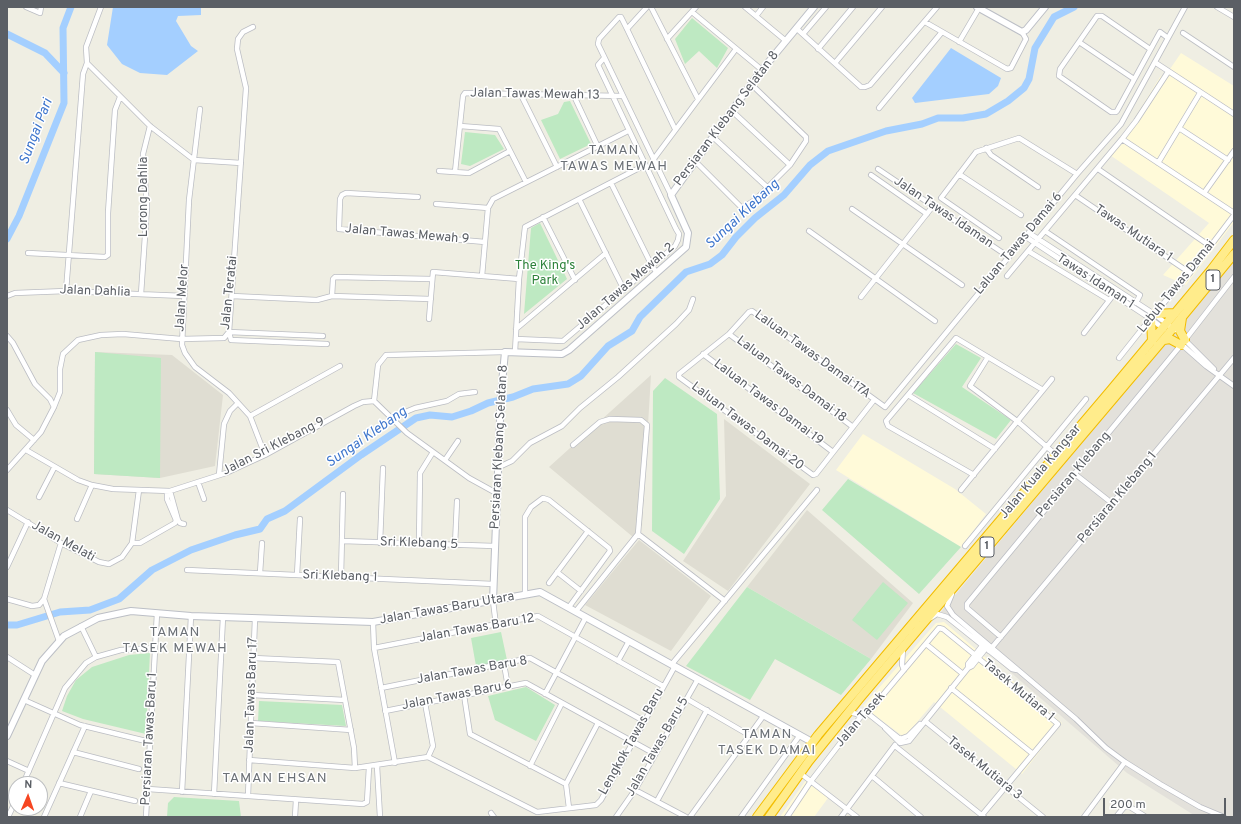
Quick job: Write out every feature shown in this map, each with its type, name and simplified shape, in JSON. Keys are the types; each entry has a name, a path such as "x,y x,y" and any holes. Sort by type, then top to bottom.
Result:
{"highway":[{"name":"Jalan Kuala Kangsar","path":"768,817 809,761 848,712 962,578 1167,331 1234,240"},
{"name":"Jalan Kuala Kangsar","path":"1179,315 1234,254"},
{"path":"1152,341 1153,316 1179,315 1180,331 1183,342 1170,339 1167,331"},
{"name":"Jalan Kuala Kangsar","path":"759,814 812,742 954,576 1055,454 1152,341 1167,331"},
{"path":"809,761 813,751 812,742 820,741 855,699 860,698"},
{"path":"759,814 769,807 790,779 800,773 798,765 800,757"}],"street":[{"path":"26,7 40,13 40,7"},
{"path":"66,291 83,74 87,63 86,47 101,7"},
{"path":"628,29 647,7"},
{"path":"651,7 698,99"},
{"path":"667,39 696,7"},
{"path":"745,7 786,41"},
{"path":"756,16 763,7"},
{"name":"Persiaran Klebang Selatan 8","path":"493,601 501,394 505,352 562,354 569,350 657,273 688,243 688,233 670,195 751,84 814,7"},
{"path":"803,34 826,7"},
{"path":"818,49 853,7"},
{"path":"835,63 882,7"},
{"path":"796,28 861,87 868,87 937,7"},
{"path":"925,22 959,42 1007,69 1010,69 1026,39 1022,32 978,7 959,42"},
{"path":"1022,32 1026,30 1045,7"},
{"name":"Laluan Tawas Damai 6","path":"874,400 885,407 1077,174 1121,124 1156,63 1184,7"},
{"path":"1217,7 1234,17"},
{"path":"692,12 762,70"},
{"path":"1150,49 1099,15 1096,16 1060,69 1059,76 1069,84 1114,112 1117,112 1160,32 1168,38"},
{"path":"670,195 598,44 599,39 619,17 628,29 675,129"},
{"name":"Jalan Teratai","path":"7,470 34,440 54,407 60,392 60,369 63,354 78,340 101,335 123,334 181,339 224,338 229,332 246,88 237,49 238,39 243,32 253,27"},
{"path":"879,108 942,32"},
{"path":"1183,32 1234,67"},
{"path":"1079,42 1142,87"},
{"path":"653,160 736,49"},
{"name":"Jalan Tawas Mewah 2","path":"516,338 563,341 675,246 679,234 628,131 598,65 604,58"},
{"path":"87,63 150,126 194,160 241,163"},
{"path":"1156,63 1234,114"},
{"name":"Laluan Tawas Damai 6","path":"1007,276 1122,139 1136,121 1168,72"},
{"path":"695,161 742,208 755,200 790,165 806,141 806,137 751,84"},
{"name":"Jalan Tawas Mewah 13","path":"455,172 463,96 465,93 622,96"},
{"path":"520,93 557,167"},
{"path":"1158,163 1200,93"},
{"path":"28,252 105,257 108,255 108,213 115,118 120,96"},
{"path":"574,96 598,147"},
{"name":"Jalan Melor","path":"200,109 189,200 181,339 185,353 195,366 229,393 250,416 265,455"},
{"path":"732,111 790,165"},
{"name":"Lorong Dahlia","path":"141,294 147,207 143,154 150,126"},
{"path":"460,126 499,129 526,182"},
{"path":"1179,128 1228,160"},
{"path":"482,276 488,208 493,199 628,131"},
{"path":"713,137 768,188"},
{"path":"999,238 941,198 976,152 1020,138 1077,174"},
{"path":"1122,139 1234,214"},
{"path":"986,148 990,155 1038,187"},
{"path":"439,171 469,173 510,151"},
{"path":"1204,193 1234,151"},
{"path":"515,352 518,278 524,230 526,226 645,165"},
{"name":"Jalan Tawas Idaman","path":"878,169 1009,257"},
{"path":"1098,169 1210,246"},
{"path":"959,174 1021,215"},
{"path":"871,175 927,214"},
{"path":"611,183 652,266 657,273"},
{"name":"Jalan Tawas Mewah 9","path":"418,197 346,193 342,195 340,230 485,242"},
{"name":"Tawas Mutiara 1","path":"1076,195 1190,273"},
{"path":"579,199 624,290"},
{"path":"436,204 488,208"},
{"path":"861,297 933,206"},
{"path":"852,209 962,285"},
{"name":"Lebuh Tawas Damai","path":"1119,358 1190,273 1234,214"},
{"path":"543,217 575,280"},
{"path":"809,231 935,321"},
{"path":"1045,231 1140,294 1136,303"},
{"name":"Tawas Idaman 1","path":"1027,235 1092,278 1136,303 1153,316 1167,331 1183,342 1218,374 1234,386"},
{"path":"1028,251 1109,300"},
{"path":"516,329 606,253"},
{"path":"1092,278 1099,267"},
{"path":"429,319 433,272 518,278"},
{"path":"332,296 333,279 335,277 432,279"},
{"name":"Persiaran Klebang","path":"1001,637 966,606 1183,342 1234,277"},
{"name":"Tawas Idaman 1","path":"1092,278 1113,295 1153,316"},
{"name":"Jalan Dahlia","path":"7,296 15,292 66,291 184,296"},
{"path":"1084,333 1113,295"},
{"path":"232,296 317,300 332,296 430,299"},
{"path":"499,467 512,461 530,443 566,423 580,408 615,380 676,324 689,310 693,299"},
{"name":"Laluan Tawas Damai 17A","path":"729,334 750,311 754,311 874,400"},
{"path":"323,336 229,332 230,340 327,344"},
{"path":"703,354 729,334"},
{"name":"Laluan Tawas Damai 18","path":"729,334 853,427"},
{"path":"7,336 13,343 35,384 50,399 54,407"},
{"path":"974,475 886,424 886,421 956,338 1043,390"},
{"path":"498,494 476,482 407,433 374,401 378,365 386,355 505,352"},
{"name":"Laluan Tawas Damai 20","path":"703,354 679,374 679,377 810,474 816,474 833,452"},
{"name":"Laluan Tawas Damai 19","path":"703,354 833,452"},
{"path":"988,357 970,386 1017,422 1055,454"},
{"name":"Persiaran Klebang 1","path":"925,721 968,668 972,666 977,657 1001,637 1113,504 1218,374 1234,358"},
{"path":"250,416 340,366"},
{"path":"961,490 1052,379"},
{"path":"395,422 412,409 447,401 459,394 475,392"},
{"path":"908,395 995,449"},
{"path":"965,546 1086,399"},
{"path":"833,452 874,400"},
{"name":"Jalan Sri Klebang 9","path":"26,450 54,468 92,485 112,489 168,491 219,476 265,455 354,406 363,402 374,401"},
{"path":"219,476 224,424 230,411 238,403"},
{"path":"8,413 16,425 34,440"},
{"path":"573,445 600,422 610,419 641,420 647,425 638,534 576,611"},
{"path":"445,460 458,441"},
{"path":"419,544 420,474 433,452"},
{"path":"39,497 54,468"},
{"path":"380,543 383,468"},
{"path":"1075,474 1113,504"},
{"path":"198,482 204,499"},
{"path":"77,519 92,485"},
{"path":"138,490 132,543 140,543 175,523 176,520 167,499 168,491"},
{"name":"Lengkok Tawas Baru","path":"428,757 537,812 596,805 633,742 673,665 817,490"},
{"path":"168,491 178,520 180,523 184,524"},
{"path":"341,577 343,494"},
{"path":"525,594 525,518 531,507 543,498 549,500 588,531 610,551 569,607"},
{"path":"455,545 456,501"},
{"name":"Jalan Melati","path":"7,510 61,543 99,562 109,564 122,557 132,543"},
{"path":"297,575 300,519"},
{"path":"7,567 28,522"},
{"path":"549,583 588,531"},
{"path":"638,534 725,601"},
{"name":"Sri Klebang 5","path":"342,541 496,546"},
{"path":"7,598 32,606 39,605 44,599 61,543"},
{"path":"260,573 262,543"},
{"name":"Sri Klebang 1","path":"187,570 493,584"},
{"path":"557,572 582,591"},
{"path":"962,578 960,584 948,602 949,610 1012,669 1017,670 1076,719 1106,748 1125,762 1200,807 1224,817"},
{"name":"Jalan Tawas Baru Utara","path":"7,736 9,728 24,700 41,662 59,641 80,626 98,618 124,612 191,616 372,622 541,592 812,742"},
{"path":"44,599 47,612 59,641"},
{"path":"493,601 496,625"},
{"name":"Persiaran Tawas Baru 1","path":"146,817 156,614"},
{"path":"919,629 923,628 937,614 944,615 988,647"},
{"path":"182,792 191,616"},
{"name":"Jalan Tawas Baru 12","path":"374,648 538,616 663,686"},
{"path":"214,794 223,617"},
{"path":"545,694 586,617"},
{"name":"Jalan Tawas Baru 17","path":"248,796 255,618"},
{"path":"372,622 374,648 395,763"},
{"path":"80,626 96,657"},
{"name":"Jalan Tasek","path":"786,817 811,781 862,715 872,708 941,628"},
{"name":"Tasek Mutiara 1","path":"941,628 1058,724 1033,754"},
{"path":"618,662 629,641"},
{"path":"926,644 963,674"},
{"path":"27,776 56,713 65,688 86,663 96,657 121,650 155,648"},
{"path":"903,648 902,665 904,670"},
{"path":"7,657 35,675"},
{"path":"253,658 338,662 355,768"},
{"name":"Jalan Tawas Baru 8","path":"381,688 530,658 644,721"},
{"path":"504,664 508,687"},
{"name":"Jalan Tawas Baru 5","path":"618,816 635,790 698,679"},
{"name":"Jalan Tawas Baru 6","path":"385,710 526,683 655,754"},
{"path":"895,746 983,816 1033,754 952,688"},
{"path":"252,695 345,700"},
{"path":"464,695 470,734 566,784"},
{"path":"687,699 749,735"},
{"path":"24,700 85,726 150,742"},
{"path":"249,760 369,768 428,757 432,744 425,703"},
{"path":"530,766 562,703"},
{"path":"657,801 707,710"},
{"path":"848,712 862,715"},
{"path":"866,712 900,739 904,739 925,721"},
{"path":"690,817 764,715"},
{"path":"885,728 896,740 905,743 925,721"},
{"name":"Tasek Mutiara 3","path":"925,721 1044,817"},
{"path":"251,723 350,730"},
{"path":"569,808 566,784 598,723"},
{"path":"44,817 85,726"},
{"path":"741,817 800,735"},
{"path":"841,817 895,746 896,740"},
{"path":"73,752 139,769"},
{"path":"7,761 29,771"},
{"path":"1086,816 1125,762"},
{"path":"376,766 379,816"},
{"path":"148,789 363,804 367,802 369,768"},
{"path":"800,773 856,817"},
{"path":"872,776 921,817"},
{"path":"59,783 135,801"},
{"path":"80,817 90,790"},
{"path":"635,790 686,817"},
{"path":"367,795 378,796"},
{"path":"295,817 296,800"},
{"path":"1116,817 1125,806 1130,807 1146,817"}],"shaded area":[{"path":"1181,53 1234,86 1234,222 1186,285 1163,275 1209,223 1107,153 1127,130 1160,77 1170,69"},
{"path":"1234,260 1234,817 1197,817 1127,773 941,612"},
{"path":"95,352 172,355 223,395 215,466 160,478 94,474"},
{"path":"651,375 642,525 633,537 549,467"},
{"path":"724,419 810,484 728,591 683,561 726,496"},
{"path":"863,434 955,489 986,514 961,547 836,470"},
{"path":"807,510 913,603 871,659 747,587"},
{"path":"639,540 711,596 671,651 585,605"},
{"path":"944,622 1062,723 1022,774 934,702 906,735 901,735 863,706 936,623"},
{"path":"806,780 828,798 814,817 780,817"}],"green space":[{"path":"692,18 728,48 717,68 699,51 685,64 675,39"},
{"path":"570,101 591,144 560,159 541,120 558,114 564,102"},
{"path":"465,132 495,135 504,149 470,166 461,164"},
{"name":"The King's Park","path":"540,223 567,279 524,314 531,228"},
{"path":"956,344 981,358 962,387 1011,420 996,439 913,393"},
{"path":"95,352 161,358 160,478 94,474"},
{"path":"665,378 717,414 720,499 684,554 652,531 653,391"},
{"path":"848,479 961,547 919,594 822,510"},
{"path":"883,582 908,603 877,640 852,620"},
{"path":"747,587 871,659 841,695 775,659 750,700 686,666"},
{"path":"501,632 507,660 476,666 471,638"},
{"path":"150,653 146,734 83,719 62,711 67,696 76,680 92,667 129,655"},
{"path":"526,687 555,705 536,741 495,720 488,696"},
{"path":"259,701 342,705 346,726 258,721"},
{"path":"174,797 239,801 241,817 167,817 168,803"}],"water":[{"path":"113,7 201,8 201,15 178,16 176,21 191,46 198,51 167,75 140,73 122,64 107,45"},
{"path":"951,48 1001,78 998,86 989,94 915,103 912,98"}],"waterway":[{"name":"Sungai Pari","path":"7,239 19,216 64,103 63,28 71,7"},
{"name":"Sungai Klebang","path":"7,625 17,625 60,612 90,610 119,599 152,570 191,550 235,535 260,529 267,519 285,511 361,455 416,418 430,415 452,417 471,411 488,403 513,397 533,389 568,384 581,376 608,346 632,331 640,317 686,272 710,264 722,255 736,237 755,218 784,195 810,165 828,151 886,131 922,124 938,118 963,118 986,114 1008,101 1024,88 1029,79 1035,48 1054,17 1074,7"},
{"path":"7,34 45,53 64,73"}],"district":[{"name":"TAMAN TAWAS MEWAH","path":"614,160"},
{"name":"TAMAN TASEK MEWAH","path":"175,642"},
{"name":"TAMAN TASEK DAMAI","path":"767,744"},
{"name":"TAMAN EHSAN","path":"275,779"}]}
